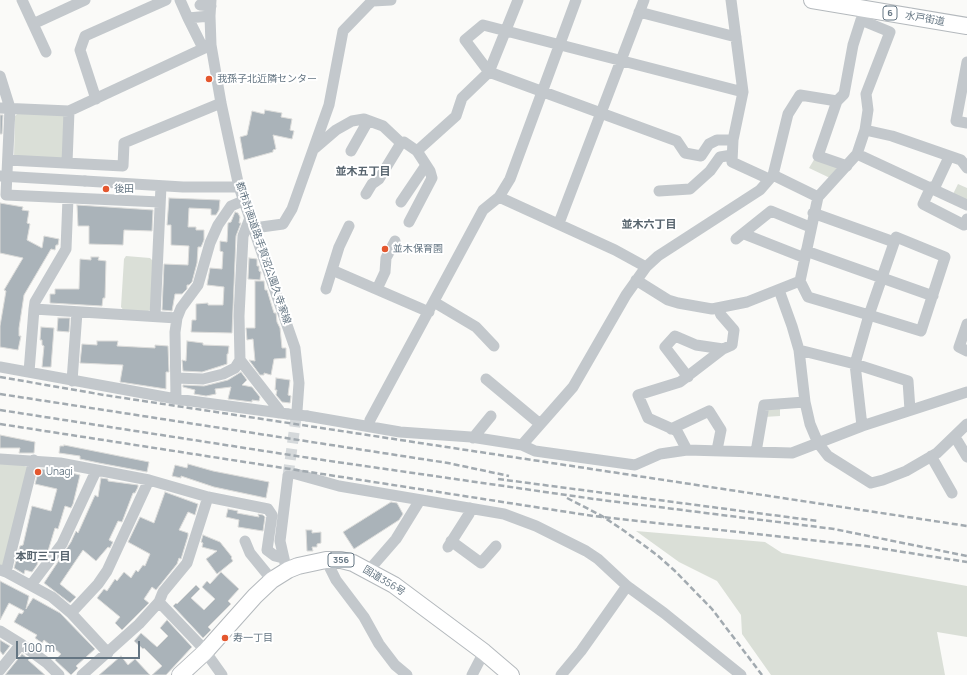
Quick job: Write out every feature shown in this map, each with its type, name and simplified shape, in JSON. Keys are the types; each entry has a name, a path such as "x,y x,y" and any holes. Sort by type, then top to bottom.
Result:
{"highway":[{"name":"水戸街道","path":"812,0 967,26"},
{"name":"水戸街道","path":"867,10 967,15"},
{"name":"国道356号","path":"180,675 204,652 286,564 298,566 326,560 348,562 369,570 394,585 484,652 511,675"}],"street":[{"path":"22,0 46,52"},
{"path":"33,24 85,0"},
{"path":"96,99 80,50 85,36 166,0"},
{"path":"5,108 69,111 207,46 188,18 180,0"},
{"path":"176,378 203,379 223,374 235,368 240,360 239,316 243,236 252,223 283,224 292,209 329,105 343,31 373,1 391,0"},
{"path":"417,151 456,116 462,98 488,72 518,0"},
{"path":"369,426 370,420 484,210 499,198 510,179 576,0"},
{"path":"559,223 644,0"},
{"path":"731,0 743,92 732,140 732,162 818,197"},
{"path":"188,18 208,7"},
{"name":"都市計画道路手賀沼公園久寺家線","path":"208,7 207,46 239,187 295,348 299,383 293,414"},
{"path":"847,166 818,156 837,101 844,94 853,45 867,10 890,32 866,94 868,110 865,130 857,154 847,166 818,197 813,213 800,281 808,297 869,315 921,331 945,257 896,237 869,315 855,364 862,426"},
{"path":"639,12 736,37"},
{"path":"732,140 716,140 710,144 701,156 685,153 677,141 488,72 465,40 483,25 743,92"},
{"path":"962,122 967,62"},
{"path":"0,76 5,108 6,159 3,194 160,202"},
{"path":"522,445 573,387 636,280 646,267 658,256 760,190 771,177 788,114 800,95 837,101"},
{"path":"6,159 123,166 124,143 221,103"},
{"path":"67,163 69,111"},
{"path":"314,149 336,130 352,121 364,119 382,126 401,143 404,142 417,151 432,178 408,222"},
{"path":"351,151 368,121"},
{"path":"865,130 892,136 948,157 961,160 967,168"},
{"path":"366,194 372,184 379,179 401,143"},
{"path":"857,154 967,205"},
{"path":"659,191 690,189 710,171 720,157 732,155"},
{"path":"948,157 923,204 964,225 967,219"},
{"path":"401,202 426,165"},
{"path":"0,176 161,186 239,187"},
{"path":"155,316 161,186"},
{"path":"29,372 35,302 66,249 68,198"},
{"path":"499,198 559,223 646,267"},
{"path":"176,399 175,332 177,318 181,308 198,285 210,243 218,225 231,206 244,201"},
{"path":"810,227 771,211 740,237 805,254 882,278 933,296"},
{"path":"813,213 894,242"},
{"path":"326,288 339,247 349,226"},
{"path":"377,289 385,272 386,258 395,241"},
{"path":"332,270 429,312"},
{"path":"636,280 668,300 712,309 747,302 800,281"},
{"path":"779,290 799,350 805,402 818,444 828,456 871,482 883,480 906,471 931,456 955,437 967,424"},
{"path":"434,302 476,327 494,346"},
{"path":"687,450 677,430 671,429 648,418 638,395 680,382 723,349 732,345 734,330 720,315 718,308"},
{"path":"34,309 177,318"},
{"path":"72,381 77,312"},
{"path":"967,324 959,347 967,351"},
{"path":"688,377 664,347 675,336 696,344 723,349"},
{"path":"799,350 855,364 908,381 910,410"},
{"path":"240,360 279,410 293,414"},
{"path":"0,367 176,399 293,414 400,432 473,438 522,445 535,451 635,465 660,454 687,450 792,453 862,426 967,392"},
{"path":"486,379 540,424"},
{"path":"756,452 764,405 805,402"},
{"path":"671,429 709,410 721,430 717,450"},
{"path":"473,438 491,416"},
{"path":"955,437 967,457"},
{"path":"931,456 952,493"},
{"path":"0,459 34,460 60,463 149,480 208,497 268,509 272,514 267,550 286,564"},
{"path":"34,460 3,571 52,597 71,613 108,653"},
{"path":"31,585 65,539 96,471"},
{"path":"286,564 280,542 292,475 339,486 504,514 518,518 586,551 614,573 627,586 664,613 741,675"},
{"path":"71,613 98,584 107,571 149,480"},
{"path":"82,675 139,624 159,602 163,592 188,564 208,497"},
{"path":"369,570 396,538 420,500"},
{"path":"470,508 469,514 449,545 481,563 496,546"},
{"path":"245,541 250,553 272,580"},
{"path":"326,560 336,580 364,617 379,644 395,665 407,675"},
{"path":"561,675 581,651 627,586"},
{"path":"159,602 202,647 204,652 222,675"},
{"path":"0,631 47,663 59,675"},
{"path":"0,670 21,644"},
{"path":"472,675 484,652"}],"shaded area":[{"path":"18,113 63,115 66,119 63,161 14,157 15,116"},
{"path":"815,158 836,165 837,170 830,178 809,168"},
{"path":"958,184 967,188 967,201 953,194"},
{"path":"126,256 150,258 154,262 151,309 147,312 124,311 121,307 124,259"},
{"path":"780,406 780,416 764,417 766,411"},
{"path":"0,461 29,467 4,565 0,567"},
{"path":"636,531 765,542 782,553 967,586 967,637 937,632 945,675 771,675 742,634 741,615 717,581 679,562"}],"building":[{"path":"265,110 282,113 281,117 292,119 290,130 294,131 292,139 273,135 276,149 273,150 273,152 244,160 240,137 247,135 252,111 264,114"},
{"path":"0,115 3,115 2,134 0,134"},
{"path":"169,198 220,200 219,210 216,215 211,215 211,209 189,208 188,227 196,227 196,230 204,230 204,240 201,247 198,247 197,263 192,282 187,285 187,289 182,294 175,294 172,311 162,310 164,264 188,265 189,246 171,245 171,225 167,225"},
{"path":"0,203 23,207 22,210 29,211 27,223 30,224 27,240 42,248 44,236 59,239 55,250 51,249 24,295 19,328 19,336 21,336 18,350 0,347 0,326 6,291 4,290 23,258 0,253"},
{"path":"77,205 153,210 152,231 124,230 123,245 89,244 89,226 78,226"},
{"path":"235,212 238,213 240,217 239,223 241,223 236,236 232,333 191,332 192,320 196,320 196,304 208,303 208,305 223,305 224,287 207,285 210,268 222,269 223,252 220,251 220,241 227,242 228,223 231,222"},
{"path":"91,257 99,257 98,260 106,261 105,298 103,298 102,306 50,303 50,294 55,294 55,289 79,289 80,259 91,260"},
{"path":"249,258 257,259 257,266 259,266 259,271 261,272 260,280 248,279"},
{"path":"255,281 264,281 265,290 267,290 274,313 276,313 277,322 280,328 282,348 286,348 286,358 274,359 271,375 264,373 264,375 260,375 249,360 255,361 253,339 247,340 246,328 255,328"},
{"path":"58,318 70,318 69,332 57,331"},
{"path":"41,327 54,328 51,367 42,367 44,346 42,345 42,340 40,340"},
{"path":"97,341 118,341 117,346 155,348 155,345 168,346 169,372 166,372 166,389 120,382 123,365 80,363 82,344 97,345"},
{"path":"187,341 203,343 203,345 229,346 227,364 202,372 183,371 182,360 186,361"},
{"path":"241,372 247,380 242,385 252,387 260,397 259,401 252,400 252,402 228,399 231,387 215,389 216,394 206,396 194,394 195,390 183,387 183,385 204,386 228,380"},
{"path":"276,378 290,380 288,395 291,396 290,403 282,402 276,395"},
{"path":"0,435 35,442 34,453 19,453 20,448 0,448"},
{"path":"64,445 149,462 147,472 80,459 80,456 59,453 60,446"},
{"path":"188,464 213,471 269,482 266,498 214,487 181,476 181,478 172,476 175,465 187,468"},
{"path":"39,469 59,470 80,475 73,504 71,508 65,506 58,529 55,528 48,551 42,559 39,558 37,565 32,572 25,570 24,574 14,568 20,546 23,545 32,506 51,511 57,489 35,484"},
{"path":"101,478 108,479 108,481 138,485 138,487 135,493 133,493 122,522 118,521 109,540 113,542 110,548 108,547 96,561 83,550 60,584 76,597 70,603 44,583 71,542 76,531 78,533 95,495 98,497"},
{"path":"165,492 198,504 195,515 188,512 179,530 188,533 181,559 179,558 177,564 156,590 152,587 144,599 149,603 122,630 115,623 120,617 97,598 104,589 107,591 115,579 117,581 124,572 131,578 136,570 138,572 143,565 145,566 150,554 128,542 140,517 154,523"},
{"path":"391,502 397,503 403,514 399,520 354,549 343,532"},
{"path":"228,509 238,511 237,513 259,517 258,514 263,515 265,517 263,531 238,527 239,520 226,517"},
{"path":"306,530 312,530 312,533 321,532 321,543 317,544 317,547 312,547 313,551 307,551"},
{"path":"203,535 220,542 232,557 231,558 233,561 217,574 206,559 217,551 202,547 203,543 201,542"},
{"path":"221,572 239,589 228,601 231,604 208,627 211,630 203,638 173,606 176,603 177,604 196,585 200,589 191,598 204,610 215,599 202,587 207,581 210,584"},
{"path":"0,581 29,596 26,609 33,598 60,613 95,649 76,666 78,668 71,675 55,660 61,654 44,640 42,643 35,638 37,635 14,622 19,613 22,614 24,611 9,603 0,620"},
{"path":"167,620 192,647 166,675 152,675 162,666 144,648 143,649 134,641 141,633 157,647 168,636 160,628"},
{"path":"0,640 10,646 3,655 0,651"},
{"path":"22,654 29,659 28,660 45,675 5,675"},
{"path":"121,656 128,665 135,659 150,675 99,675"}],"tunnel":[{"path":"288,476 297,411"}],"railway":[{"path":"0,377 104,395 967,526"},
{"path":"0,394 448,463 509,476"},
{"path":"0,410 316,459 594,499 834,529 967,556"},
{"path":"0,424 593,516 865,546 967,562"},
{"path":"498,479 818,521"},
{"path":"567,498 602,516 623,530 657,555 675,571 712,609 762,675"}],"place":[{"name":"我孫子北近隣センター","path":"209,79"},
{"name":"後田","path":"106,189"},
{"name":"並木保育園","path":"385,249"},
{"name":"Unagi","path":"38,472"},
{"name":"寿一丁目","path":"225,638"}],"district":[{"name":"並木五丁目","path":"363,172"},
{"name":"並木六丁目","path":"649,225"},
{"name":"本町三丁目","path":"43,557"}]}
